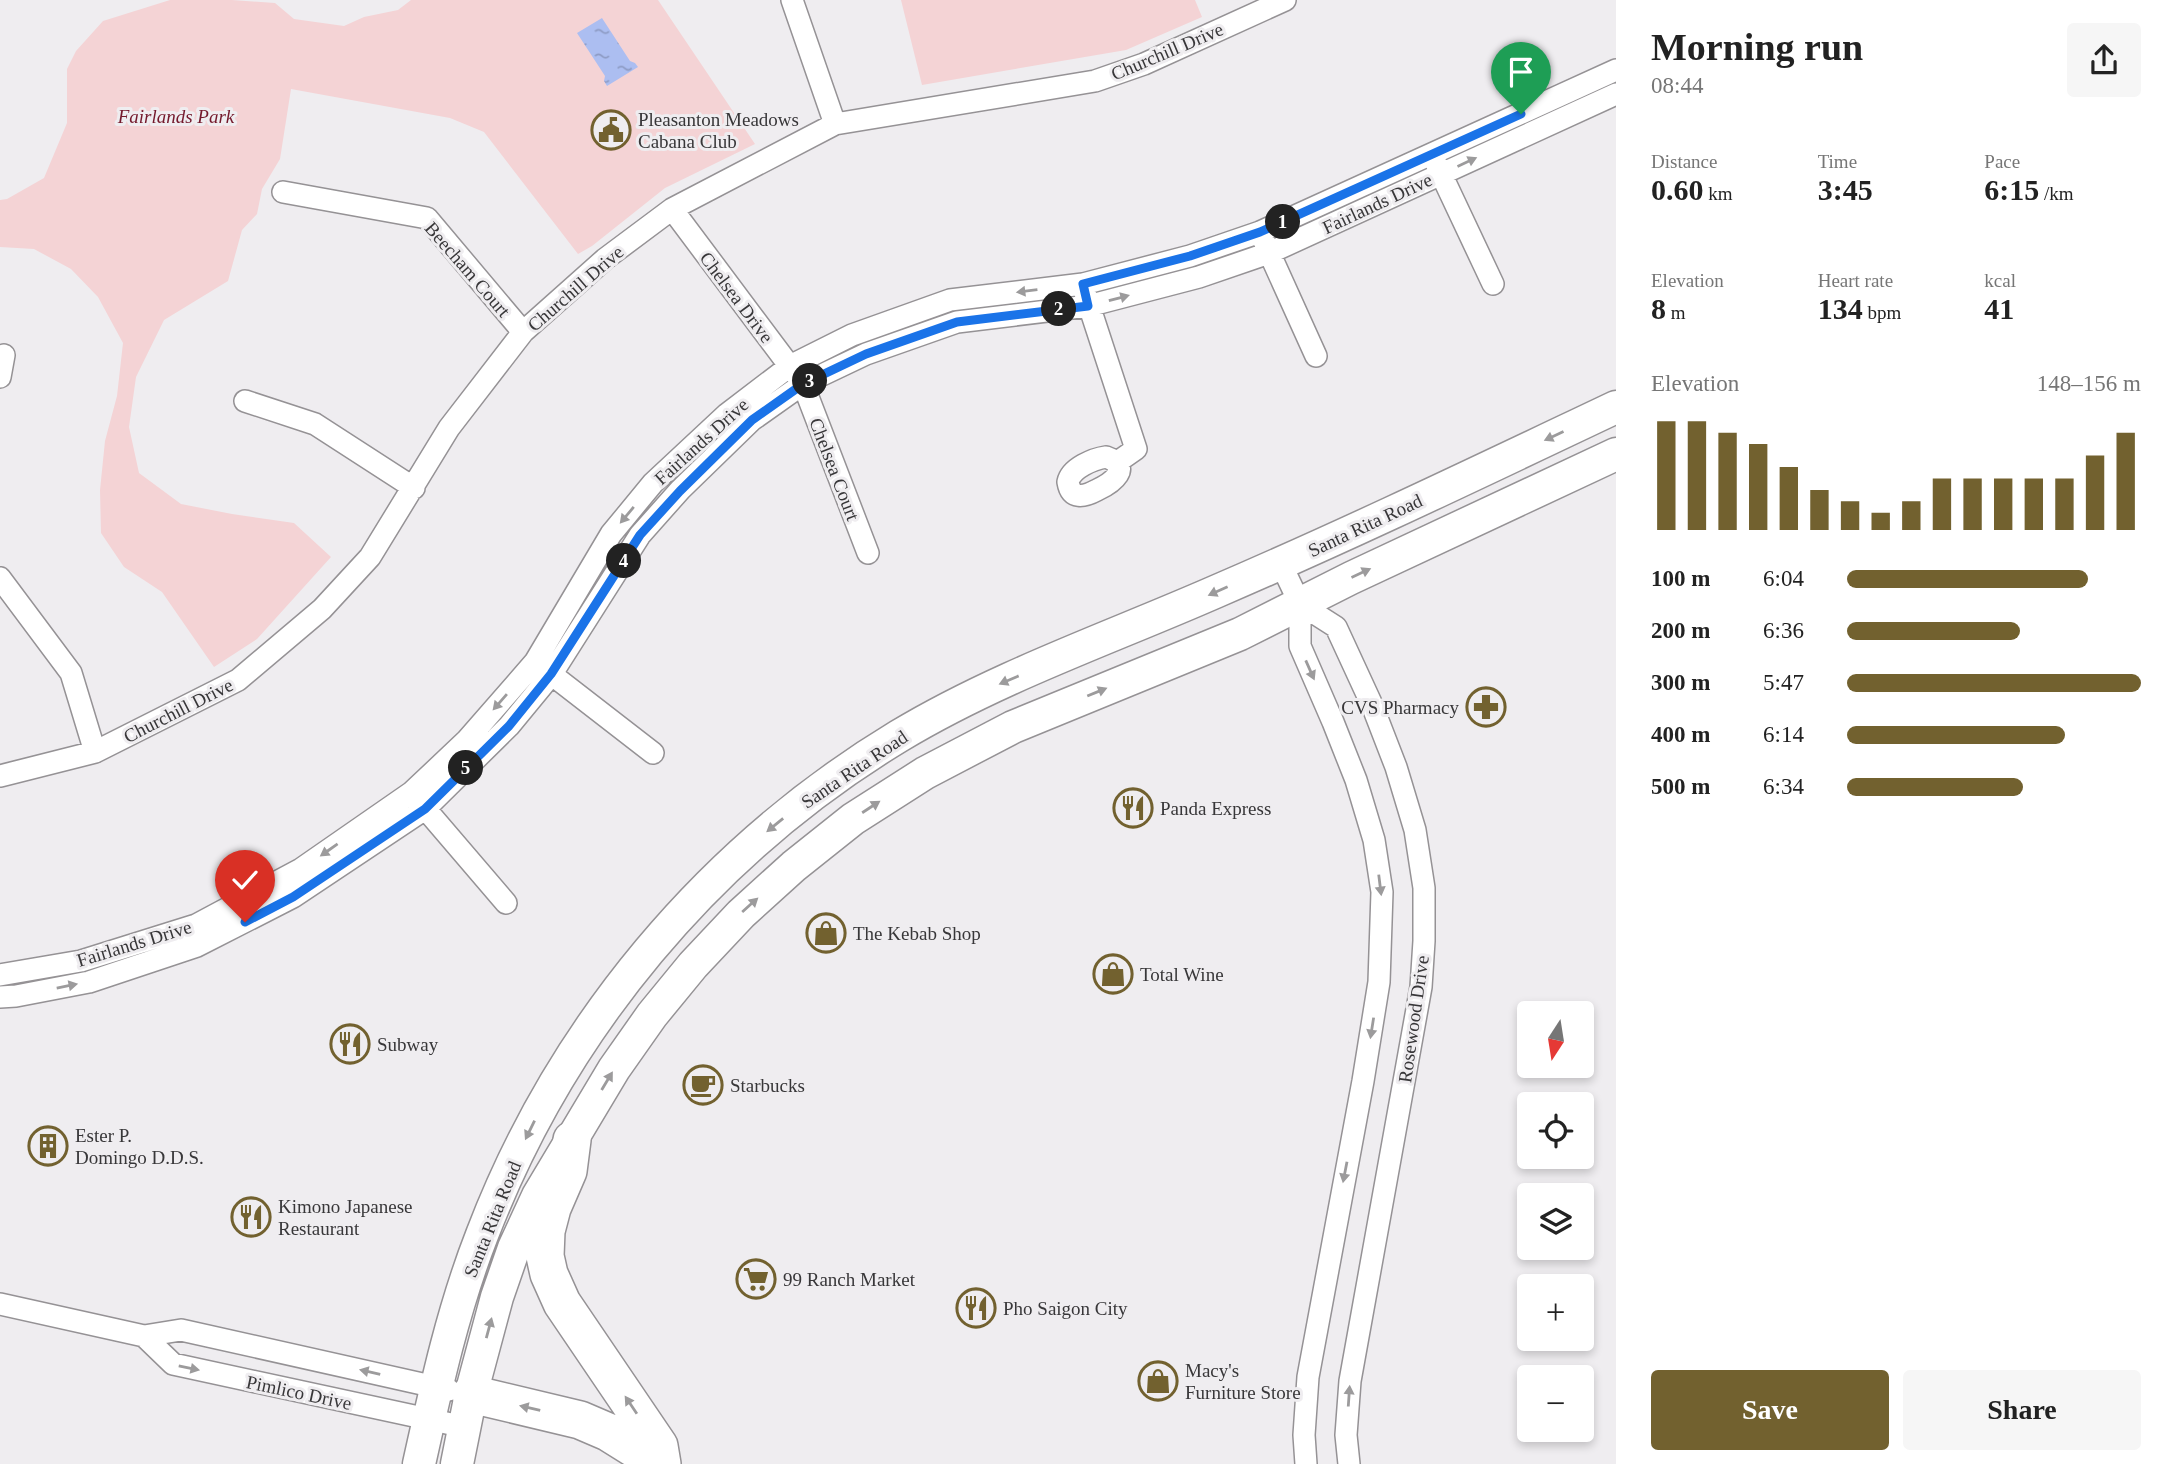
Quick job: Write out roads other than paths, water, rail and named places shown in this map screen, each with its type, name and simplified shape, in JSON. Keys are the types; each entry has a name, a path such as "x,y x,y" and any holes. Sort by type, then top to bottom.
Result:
{"highway":[{"path":"572,1140 568,1171 552,1208 546,1231 545,1256 549,1274 562,1303 659,1446 660,1464"},
{"path":"457,1403 580,1420 608,1432 660,1464"}],"main road":[{"name":"Santa Rita Road","path":"457,1464 457,1403 464,1288 482,1235 508,1174 541,1108 619,986 662,934 712,882 764,834 828,782 901,735 989,688 1280,564 1616,407"},
{"name":"Santa Rita Road","path":"419,1464 429,1420 457,1403 514,1248 538,1196 621,1058 693,965 741,914 794,866 853,819 925,773 1013,727 1240,634 1351,578 1616,454"}],"street":[{"path":"792,0 835,124"},
{"name":"Churchill Drive","path":"0,776 95,752 238,680 322,609 370,557 449,428 523,332 605,259 672,209 835,124 1095,81 1144,64 1285,0"},
{"name":"Fairlands Drive","path":"0,997 89,982 197,946 293,897 418,801 467,740 543,668 640,535 680,491 752,420 803,384 866,354 957,322 1088,306 1199,276 1269,253 1437,164 1614,77"},
{"name":"Fairlands Drive","path":"543,668 611,534 653,483 727,414 790,366 852,335 950,300 1083,284 1190,256 1260,232 1616,94"},
{"path":"1437,164 1493,284"},
{"name":"Beecham Court","path":"283,191 427,218 523,332"},
{"name":"Chelsea Drive","path":"672,209 803,384"},
{"path":"1260,232 1316,356"},
{"path":"1083,284 1136,449 1116,463"},
{"path":"0,377 4,355"},
{"name":"Chelsea Court","path":"803,384 868,553"},
{"path":"245,401 315,424 414,488"},
{"name":"Rosewood Drive","path":"1280,564 1300,604 1300,646 1356,780 1374,839 1382,892 1379,982 1308,1377 1304,1435 1306,1464"},
{"path":"0,578 71,673 95,752"},
{"name":"Rosewood Drive","path":"1300,604 1336,626 1372,705 1396,767 1415,831 1424,888 1421,987 1350,1381 1346,1435 1349,1464"},
{"path":"543,668 653,753"},
{"path":"418,801 506,903"},
{"name":"Fairlands Drive","path":"0,975 81,961 196,925 301,869 418,801"},
{"name":"Pimlico Drive","path":"0,1304 144,1336 181,1329 457,1403"},
{"name":"Pimlico Drive","path":"144,1336 173,1364 429,1420"}],"water":[{"path":"602,18 630,61 638,67 607,86 605,76 577,33"}],"place":[{"name":"Pleasanton Meadows Cabana Club","path":"611,130"},
{"name":"CVS Pharmacy","path":"1486,707"},
{"name":"Panda Express","path":"1133,808"},
{"name":"The Kebab Shop","path":"826,933"},
{"name":"Total Wine","path":"1113,974"},
{"name":"Subway","path":"350,1044"},
{"name":"Starbucks","path":"703,1085"},
{"name":"Ester P. Domingo D.D.S.","path":"48,1146"},
{"name":"Kimono Japanese Restaurant","path":"251,1217"},
{"name":"99 Ranch Market","path":"756,1279"},
{"name":"Pho Saigon City","path":"976,1308"},
{"name":"Macy's Furniture Store","path":"1158,1381"}],"park label":[{"name":"Fairlands Park","path":"176,116"}]}
